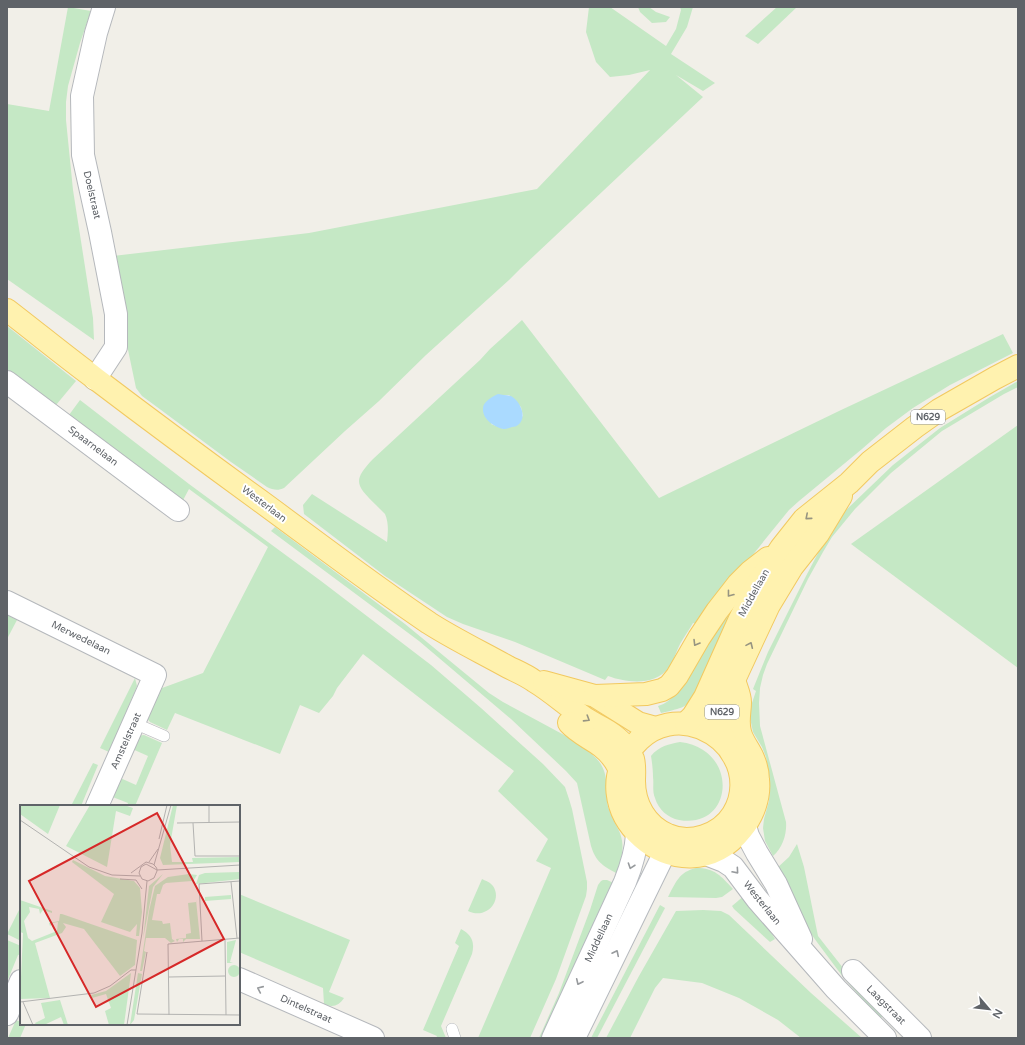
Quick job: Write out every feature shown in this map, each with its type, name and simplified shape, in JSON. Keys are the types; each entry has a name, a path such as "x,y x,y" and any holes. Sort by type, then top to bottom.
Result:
{"main road":[{"name":"Westerlaan","path":"7,310 95,379 314,541 442,631 533,680 595,696 638,723 656,728"},
{"name":"Middellaan","path":"686,723 693,716 705,696 758,583 781,548 804,519 849,483 870,462 893,443 939,410 1018,366"},
{"name":"Middellaan","path":"733,739 720,729 720,721 721,713 734,680 769,605 792,567 818,534 849,483"},
{"path":"595,696 646,694 662,690 669,686 677,676 692,649 717,611 738,584 750,572 781,548"},
{"name":"Westerlaan","path":"533,680 570,725 602,746 615,761 624,760"},
{"path":"686,723 711,732 719,738 733,739 753,758 756,767 759,784 753,811 745,826 724,846 685,850 653,846 638,834 631,826 621,807 618,797 618,776 624,760 634,745 642,737 656,728 666,725 686,723"},
{"path":"685,850 694,839 712,833 727,822 738,805 741,790 740,770 736,760 733,739"},
{"path":"624,760 634,765 634,780 638,804 646,818 651,824 685,850"},
{"path":"738,805 745,826"}],"street":[{"name":"Doelstraat","path":"95,379 116,347 116,314 83,155 82,96 96,33 104,7"},
{"name":"Spaarnelaan","path":"7,382 178,510"},
{"name":"Merwedelaan","path":"7,602 155,675"},
{"name":"Amstelstraat","path":"98,805 155,675"},
{"name":"Westerlaan","path":"745,826 748,836 757,853 776,884 811,960"},
{"name":"Middellaan","path":"553,1038 625,882 634,859 638,834"},
{"name":"Westerlaan","path":"685,850 724,861 733,868 757,899 836,989 885,1038"},
{"path":"574,1038 639,906 685,850"},
{"name":"Laagstraat","path":"853,971 920,1038"},
{"name":"Dintelstraat","path":"240,979 373,1038"},
{"path":"7,1014 20,984"}],"lane":[{"path":"134,723 164,736"}],"green space":[{"path":"68,7 91,11 68,86 66,120 73,190 93,318 94,340 7,279 7,104 49,111"},
{"path":"589,7 610,7 666,46 676,29 681,10 680,7 693,7 687,27 671,54 715,83 703,91 676,75 703,97 509,280 426,355 379,401 284,488 276,490 267,487 142,396 136,388 127,345 113,256 309,233 537,189 650,70 629,75 610,77 596,62 586,32"},
{"path":"638,7 649,7 656,12 670,17 666,22 652,23 640,12"},
{"path":"777,7 797,7 758,44 745,36"},
{"path":"522,320 659,498 1003,334 1013,353 950,385 913,408 886,428 799,501 789,510 697,624 693,623 680,644 669,667 657,677 649,680 632,681 608,676 605,680 515,642 447,617 385,576 304,514 303,505 312,494 387,542 388,528 385,514 364,492 359,483 359,478 366,466 373,459","holes":["504,395 509,395 521,407 523,416 504,429 491,424"]},
{"path":"7,326 76,381 56,405 7,369"},
{"path":"1018,381 1018,387 942,431 891,473 855,509 832,537 808,579 767,664 760,688 760,726 786,822 784,840 773,856 765,841 763,828 769,801 770,781 766,757 753,732 750,709 756,691 753,689 768,652 805,578 828,534 844,512 893,465 940,428"},
{"path":"80,400 189,484 321,581 431,665 543,764 565,787 572,809 587,882 587,889 586,896 556,979 530,1038 478,1038 551,868 536,861 548,839 498,791 514,771 363,654 319,713 300,705 280,754 175,713 167,730 150,722 143,714 154,691 203,673 268,547 189,489 181,504 69,415"},
{"path":"1018,425 1018,668 851,544"},
{"path":"275,527 405,624 489,693 590,749 589,752 601,764 604,770 606,777 608,807 622,838 622,853 616,873 603,865 595,856 591,846 577,783 566,771 511,719 419,641 271,531"},
{"path":"724,613 731,616 693,697 683,707 661,713 658,706 668,701 676,693"},
{"path":"7,615 17,620 7,639"},
{"path":"135,678 137,686 109,752 100,748"},
{"path":"144,735 162,743 135,805 127,805 128,803 110,796 118,777 136,785 148,756 130,748 136,736"},
{"path":"680,742 699,748 713,759 721,772 723,787 719,802 711,813 697,820 679,820 667,815 656,802 654,795 651,756 661,748"},
{"path":"93,763 98,765 81,805 72,805"},
{"path":"797,844 804,867 818,936 847,973 885,1012 881,1018 843,977 814,938 806,926 776,869 789,857"},
{"path":"696,868 703,868 713,871 733,889 722,897 716,898 668,897 679,878 686,872"},
{"path":"482,879 493,886 496,892 494,903 491,908 481,913 468,911"},
{"path":"603,880 616,884 546,1038 539,1038 559,993 598,885"},
{"path":"240,894 350,940 329,992 344,998 340,1003 333,1006 324,1004 323,988 240,952"},
{"path":"745,895 761,916 775,939 770,942 734,909 732,906"},
{"path":"660,905 665,908 597,1038 591,1038"},
{"path":"20,908 20,940 7,934"},
{"path":"676,911 721,911 729,915 811,993 862,1038 801,1038 778,1020 739,998 702,983 663,978 655,988 630,1038 606,1038"},
{"path":"461,929 472,939 472,954 441,1026 446,1038 436,1038 437,1036 423,1030 459,946 455,943"},
{"path":"7,940 20,946 20,954 18,955 7,982"},
{"path":"16,1020 20,1022 20,1025 26,1025 20,1038 8,1038"}],"water":[{"path":"498,394 511,396 520,405 523,414 521,422 515,427 503,429 489,422 484,416 483,406 486,401"}]}
